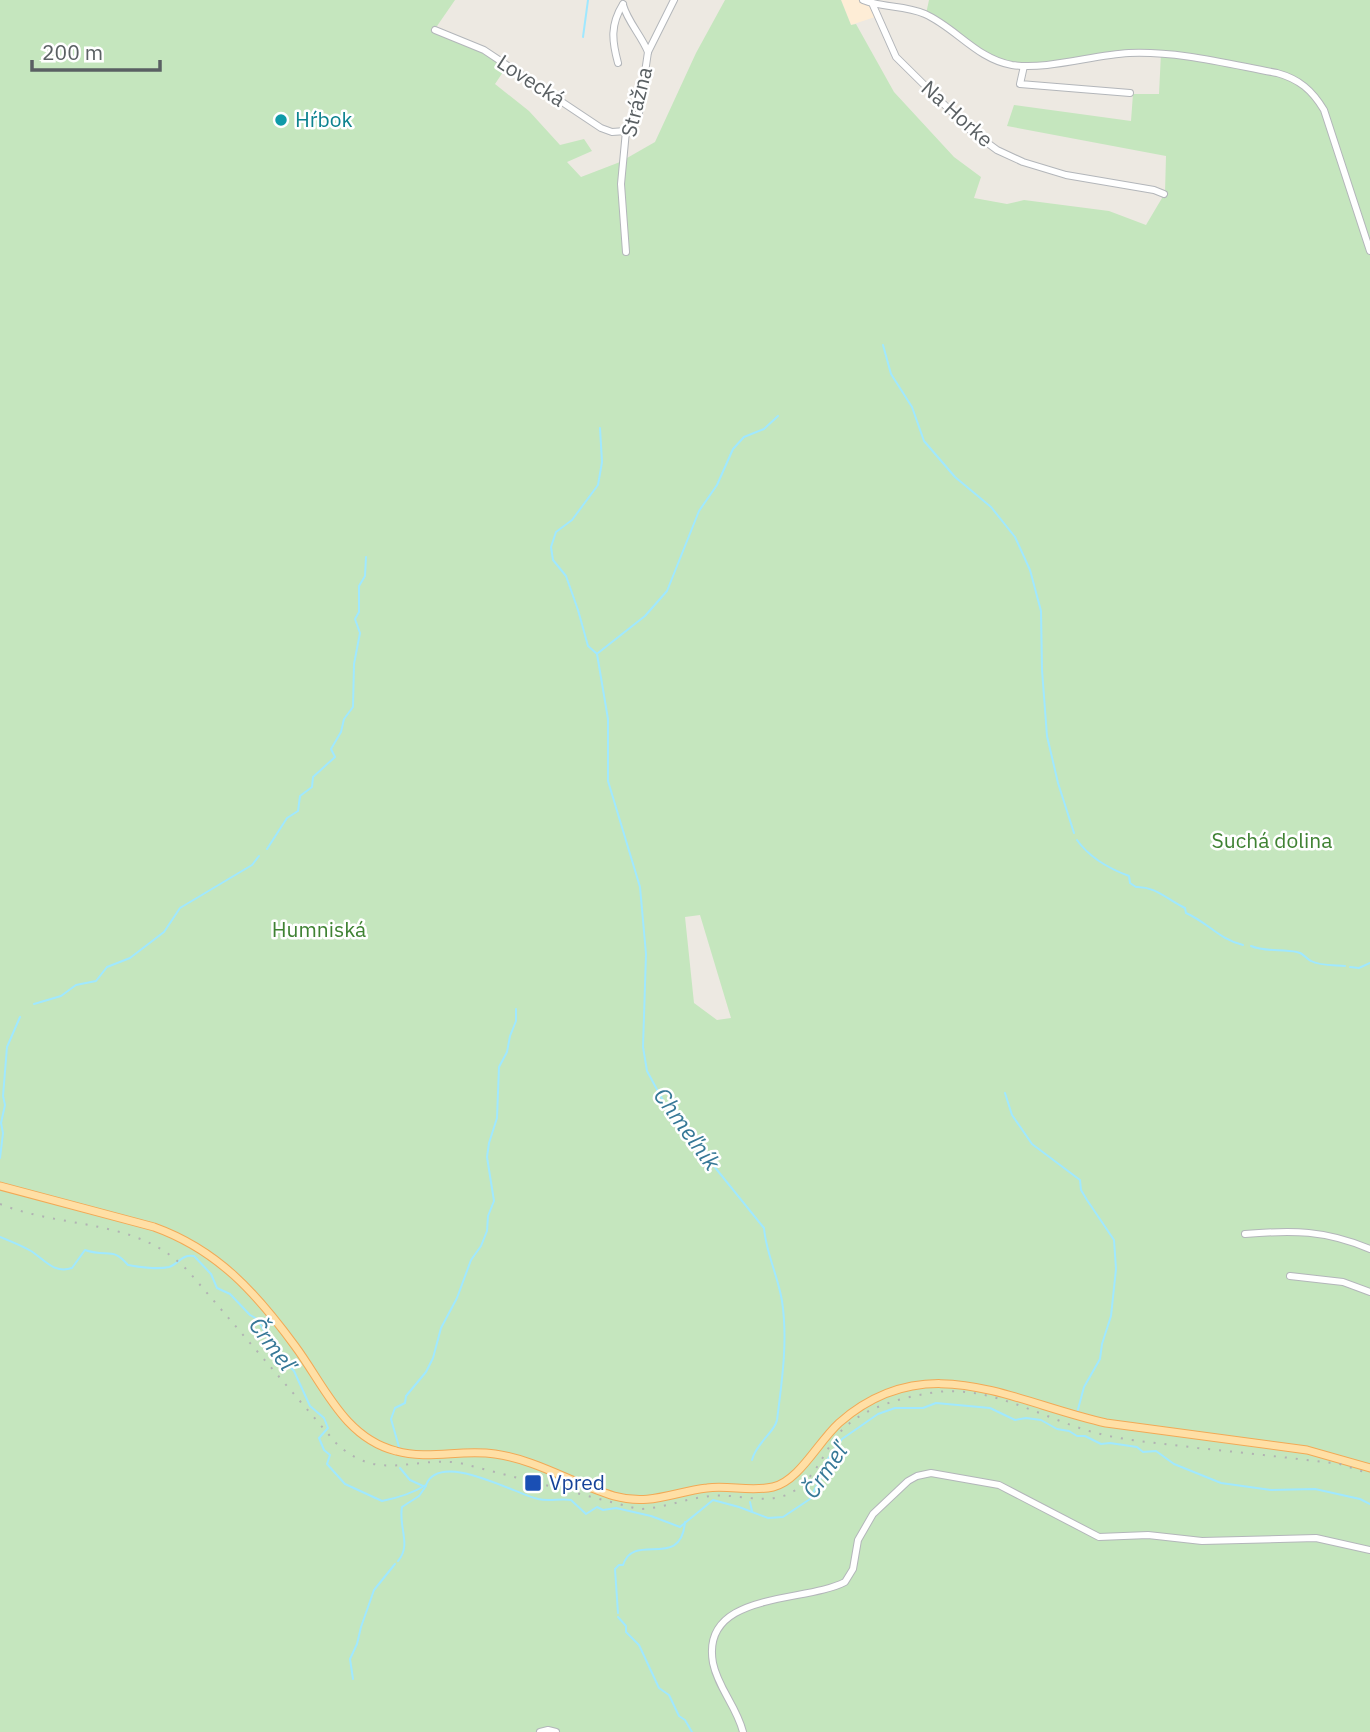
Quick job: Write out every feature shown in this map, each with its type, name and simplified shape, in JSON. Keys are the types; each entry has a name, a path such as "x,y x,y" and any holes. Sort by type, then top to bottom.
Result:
{"main road":[{"path":"0,1186 146,1225 176,1235 204,1250 243,1283 277,1323 352,1426 372,1441 395,1451 416,1454 471,1452 510,1456 606,1493 632,1499 661,1499 707,1488 769,1488 780,1485 794,1475 824,1438 857,1409 898,1391 925,1384 946,1383 988,1388 1106,1423 1307,1450 1370,1468"}],"street":[{"name":"Strážna","path":"626,252 621,184 626,131 631,129 639,113 648,52 674,0"},
{"path":"863,0 926,14 985,55 1004,63 1024,66 1121,54 1161,53 1277,73 1295,79 1314,95 1324,110 1370,251"},
{"path":"623,2 628,19 643,39 648,52"},
{"path":"618,63 612,36 615,19 623,2"},
{"name":"Na Horke","path":"872,3 895,57 970,130 998,150 1031,165 1066,175 1164,194"},
{"name":"Lovecká","path":"435,30 484,50 601,128 612,132 626,131"},
{"path":"1024,66 1020,84 1130,93"},
{"path":"1245,1234 1294,1230 1346,1239 1370,1249"},
{"path":"1290,1276 1343,1282 1370,1292"},
{"path":"743,1732 713,1664 716,1631 722,1622 749,1607 845,1582 853,1569 858,1540 873,1514 908,1481 925,1473 999,1485 1099,1537 1148,1535 1202,1541 1316,1538 1370,1550"},
{"path":"540,1732 556,1732"}],"shaded area":[{"path":"841,0 863,0 872,3 878,16 851,25"}],"green space":[{"path":"0,0 455,0 435,29 464,40 507,66 495,84 529,111 560,145 584,139 592,151 567,162 581,177 620,162 655,142 696,53 725,0 841,0 851,25 856,24 894,92 954,157 981,177 974,198 1007,204 1024,200 1109,211 1146,225 1165,193 1166,156 1007,126 1014,105 1131,121 1133,94 1159,94 1161,53 1130,53 1036,65 998,61 926,14 929,0 1370,0 1370,1732 0,1732","holes":["700,915 731,1018 717,1020 694,1003 685,917"]}],"waterway":[{"path":"583,37 588,0"},
{"path":"883,345 891,374 912,407 924,441 955,477 991,507 1015,537 1030,570 1041,611 1047,736 1074,833"},
{"path":"598,653 645,616 667,591 699,511 717,485 733,449 744,437 764,429 778,416"},
{"path":"596,653 588,646 566,576 553,560 551,547 556,532 572,520 598,485 602,462 600,428"},
{"path":"267,849 287,818 298,811 300,796 312,787 313,777 335,757 331,749 341,732 344,719 353,707 354,664 360,633 355,619 359,612 359,586 365,576 366,557"},
{"name":"Chmeľník","path":"597,654 608,719 608,781 640,887 646,954 643,1047 647,1071 667,1108 764,1228 782,1301 784,1346 777,1420 757,1448 752,1460"},
{"path":"1077,840 1100,862 1129,876 1130,883 1136,887 1161,894 1185,908 1186,913 1220,935 1243,945"},
{"path":"34,1004 61,996 76,985 96,981 107,967 130,958 164,932 180,908 252,865 259,856"},
{"path":"1251,946 1297,952 1315,963 1345,966"},
{"path":"1350,967 1359,968 1370,963"},
{"path":"399,1447 391,1419 395,1408 405,1403 406,1396 426,1372 433,1358 441,1328 487,1231 488,1216 494,1201 487,1157 497,1118 499,1067 507,1052 516,1021 516,1009"},
{"path":"0,1158 7,1047 20,1017"},
{"path":"1005,1093 1012,1115 1032,1144 1080,1180 1081,1190 1114,1240 1116,1269 1111,1316 1100,1359 1084,1387 1077,1413"},
{"name":"Črmeľ","path":"0,1237 31,1251 60,1269 72,1268 85,1250 113,1254 128,1265 154,1268 169,1267 186,1256 194,1256 211,1274 217,1288 230,1294 257,1319 278,1354 294,1371 310,1406 324,1418 328,1428 319,1438 324,1450 330,1455 327,1464 345,1484 382,1501 416,1490 426,1485 434,1475 446,1472 479,1477 538,1499 571,1500 586,1514 597,1507 603,1510 616,1508 651,1516 680,1527 713,1500 768,1518 783,1517 810,1499 827,1460 842,1439 878,1414 895,1408 923,1408 936,1403 990,1408 1015,1420 1041,1420 1057,1429 1085,1436 1101,1444 1137,1447 1143,1452 1156,1451 1174,1464 1221,1483 1271,1490 1315,1489 1360,1499 1370,1504"},
{"path":"400,1468 410,1480 423,1486"},
{"path":"398,1561 404,1548 402,1507 419,1496 426,1486"},
{"name":"Chmeľník","path":"750,1502 752,1511"},
{"path":"618,1613 615,1569 637,1551 675,1545 682,1537 685,1522"},
{"path":"353,1679 350,1659 374,1590 395,1564"},
{"path":"618,1617 626,1626 626,1632 639,1645 659,1688 669,1695 679,1716 685,1720 692,1732"}],"railway":[{"path":"0,1204 50,1218 124,1233 169,1254 189,1272 336,1443 351,1455 381,1465 460,1463 638,1509 711,1496 774,1498 784,1496 801,1486 812,1475 833,1441 852,1421 889,1403 930,1393 953,1391 999,1399 1109,1436 1340,1464 1370,1474"}],"place":[{"name":"Hŕbok","path":"281,120"},
{"name":"Vpred","path":"533,1483"}],"park label":[{"name":"Suchá dolina","path":"1272,841"},
{"name":"Humniská","path":"319,930"}]}
